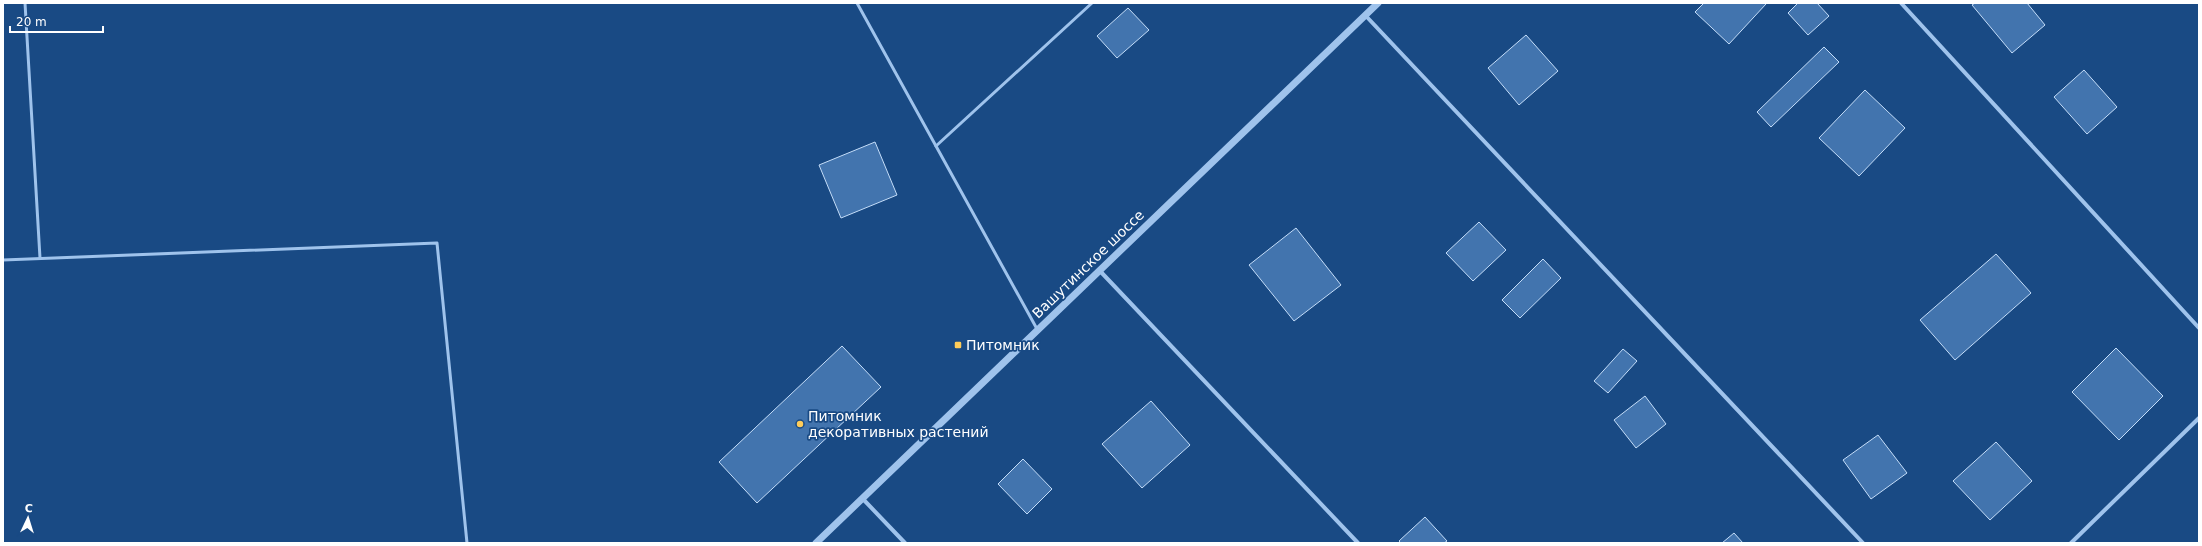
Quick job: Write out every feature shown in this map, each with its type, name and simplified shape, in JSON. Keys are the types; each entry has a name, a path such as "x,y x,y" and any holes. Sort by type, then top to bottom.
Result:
{"street":[{"name":"Вашутинское шоссе","path":"816,543 861,497 1100,271 1378,3"},
{"path":"1901,3 2199,328"},
{"path":"1365,15 1863,543"},
{"path":"1100,271 1358,543"},
{"path":"2071,543 2199,418"},
{"path":"861,497 905,543"}],"lane":[{"path":"26,3 40,258"},
{"path":"857,3 1038,330"},
{"path":"936,146 1092,3"},
{"path":"3,260 436,243 467,543"}],"building":[{"path":"1704,3 1766,4 1729,44 1695,12"},
{"path":"1798,3 1817,3 1829,16 1808,35 1788,13"},
{"path":"1975,3 2027,3 2045,25 2012,53 1972,5"},
{"path":"1128,8 1149,30 1117,58 1097,36"},
{"path":"1526,35 1558,71 1519,105 1488,68"},
{"path":"1824,47 1839,62 1771,127 1757,112"},
{"path":"2084,70 2117,107 2087,134 2054,97"},
{"path":"1865,90 1905,128 1859,176 1819,138"},
{"path":"875,142 897,195 841,218 819,165"},
{"path":"1479,222 1506,250 1473,281 1446,253"},
{"path":"1296,228 1341,285 1294,321 1249,265"},
{"path":"1996,254 2031,293 1955,360 1920,320"},
{"path":"1543,259 1561,278 1520,318 1502,300"},
{"name":"Питомник декоративных растений","path":"842,346 881,387 757,503 719,462"},
{"path":"2116,348 2163,396 2119,440 2072,392"},
{"path":"1623,349 1637,361 1608,393 1594,381"},
{"path":"1645,396 1666,424 1636,448 1614,420"},
{"path":"1151,401 1190,445 1142,488 1102,444"},
{"path":"1878,435 1907,473 1871,499 1843,460"},
{"path":"1996,442 2032,481 1990,520 1953,481"},
{"path":"1023,459 1052,489 1027,514 998,484"},
{"path":"1425,517 1447,541 1444,543 1401,543 1399,541"},
{"path":"1734,533 1743,543 1722,543"}],"place":[{"name":"Питомник","path":"958,345"},
{"name":"Питомник декоративных растений","path":"800,424"}]}
